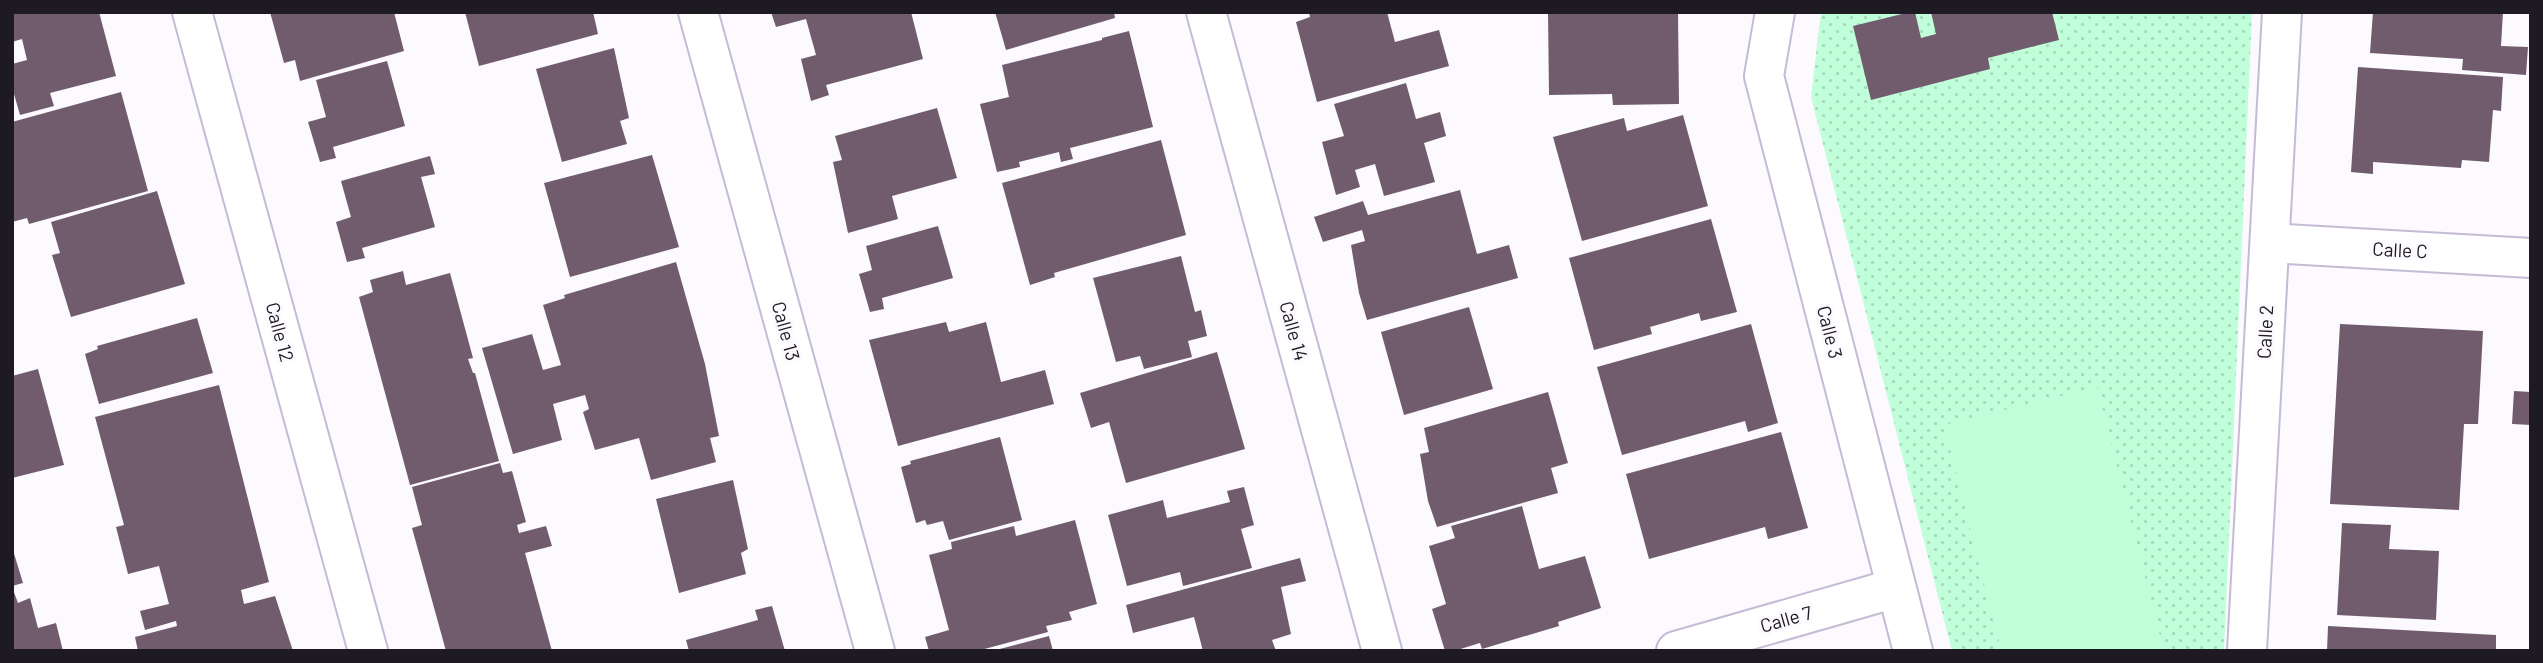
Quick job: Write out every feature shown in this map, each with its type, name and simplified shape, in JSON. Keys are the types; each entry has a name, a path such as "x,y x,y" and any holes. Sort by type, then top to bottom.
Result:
{"street":[{"name":"Calle 12","path":"192,12 368,651"},
{"name":"Calle 13","path":"698,12 875,651"},
{"name":"Calle 14","path":"1206,12 1382,651"},
{"name":"Calle 3","path":"1776,12 1764,76 1913,651"},
{"name":"Calle 2","path":"2246,651 2282,12"},
{"name":"Calle C","path":"2270,243 2531,258"},
{"name":"Calle 7","path":"1676,651 1896,588"}],"green space":[{"path":"1822,12 2252,12 2224,651 1952,651 1811,97"},
{"path":"2097,387 2163,648 2153,651 2001,651 1944,425"}],"building":[{"path":"12,12 99,12 116,76 50,93 54,106 20,115 12,87 12,64 27,60 22,39 12,42"},
{"path":"270,12 394,12 404,51 300,81 295,60 284,63"},
{"path":"465,12 593,12 598,34 479,66"},
{"path":"771,12 911,12 923,59 826,85 829,95 811,101 801,59 816,55 806,19 776,27"},
{"path":"995,12 1114,12 1115,18 1006,50"},
{"path":"1309,12 1387,12 1395,42 1439,30 1449,66 1317,102 1296,22 1310,17"},
{"path":"1548,12 1678,12 1679,104 1613,105 1612,94 1549,95"},
{"path":"1915,12 1921,38 1936,34 1931,12 2052,12 2059,40 1988,58 1990,69 1871,100 1853,26"},
{"path":"2373,12 2503,12 2501,46 2528,47 2526,75 2462,70 2463,59 2370,53"},
{"path":"1129,31 1153,127 1070,148 1073,159 1061,162 1059,152 1019,162 1020,167 997,172 980,104 1009,97 1002,65"},
{"path":"614,48 629,118 620,121 627,144 562,162 536,69"},
{"path":"387,61 405,126 333,147 336,158 320,162 308,122 326,117 316,80"},
{"path":"2358,67 2503,77 2501,111 2493,110 2489,162 2462,160 2461,168 2373,162 2373,174 2351,172"},
{"path":"1406,83 1416,119 1440,112 1446,136 1424,143 1435,182 1384,196 1375,164 1355,170 1360,187 1336,195 1322,142 1344,136 1334,104"},
{"path":"121,92 148,191 29,224 27,218 12,222 12,122"},
{"path":"937,108 957,178 892,196 898,219 848,233 833,162 842,160 835,136"},
{"path":"1683,115 1708,206 1582,241 1553,137 1624,118 1627,131"},
{"path":"1161,140 1186,235 1054,273 1055,277 1030,285 1002,183"},
{"path":"652,155 679,247 570,277 544,183"},
{"path":"430,156 435,174 421,177 435,227 362,248 365,258 347,262 336,222 351,217 341,181"},
{"path":"1460,190 1477,254 1509,245 1518,278 1367,320 1359,293 1351,245 1365,241 1362,230 1323,242 1314,217 1363,201 1368,215"},
{"path":"157,191 185,284 71,317 52,255 60,253 51,222"},
{"path":"1711,219 1737,312 1701,321 1699,313 1650,327 1652,334 1594,350 1569,258"},
{"path":"938,226 953,278 882,298 884,309 870,312 859,274 872,270 866,246"},
{"path":"1181,256 1195,312 1201,310 1207,336 1188,341 1192,357 1144,369 1140,356 1116,362 1093,278"},
{"path":"676,262 705,364 719,436 710,438 716,462 651,480 639,438 595,450 583,412 589,409 585,395 553,404 562,440 513,454 482,348 532,334 543,370 561,365 543,305 565,298 564,295"},
{"path":"403,271 406,285 450,273 473,358 468,359 475,373 499,461 410,485 359,297 373,292 370,280"},
{"path":"1469,307 1493,389 1404,415 1381,332"},
{"path":"197,318 213,373 99,404 85,354 98,349 97,346"},
{"path":"946,322 949,332 986,322 1001,382 1045,370 1054,404 898,446 869,340"},
{"path":"1751,324 1778,423 1748,432 1745,421 1622,455 1597,367"},
{"path":"2340,324 2483,331 2478,424 2464,424 2459,510 2330,504"},
{"path":"1217,352 1245,449 1126,483 1109,422 1091,428 1080,393"},
{"path":"38,369 64,465 12,478 12,376"},
{"path":"219,385 269,582 241,590 244,604 275,596 293,651 138,651 135,637 177,626 176,621 145,630 140,611 169,604 159,566 128,574 116,527 124,525 95,417"},
{"path":"2514,391 2531,392 2531,425 2512,424"},
{"path":"1548,392 1568,463 1551,468 1558,493 1437,527 1428,501 1420,454 1429,452 1424,428"},
{"path":"1781,432 1808,528 1768,539 1765,527 1649,559 1626,474"},
{"path":"1000,437 1022,520 949,540 943,521 927,525 925,520 916,523 901,467 911,464 910,461"},
{"path":"500,463 503,473 512,471 526,522 517,525 519,533 546,526 552,546 525,553 552,651 446,651 412,528 422,525 412,487"},
{"path":"733,480 748,549 741,553 746,574 679,593 656,499"},
{"path":"1244,487 1254,525 1241,529 1252,568 1183,586 1180,572 1127,586 1108,515 1163,500 1167,518 1230,502 1227,491"},
{"path":"1522,506 1539,569 1585,556 1601,608 1558,622 1559,626 1482,649 1480,643 1445,651 1432,609 1446,604 1429,546 1455,538 1451,526"},
{"path":"1075,520 1097,604 1069,612 1072,620 1046,626 1048,632 977,651 929,651 925,637 949,630 929,555 952,549 951,542 1014,526 1016,536"},
{"path":"2342,523 2391,525 2389,549 2439,551 2436,620 2337,615"},
{"path":"12,547 23,583 12,586"},
{"path":"1300,558 1306,581 1281,587 1291,634 1272,640 1276,651 1203,651 1194,617 1133,633 1126,605"},
{"path":"12,587 18,603 30,598 38,628 56,623 63,651 12,651"},
{"path":"772,606 785,651 689,651 686,640 758,620 755,610"},
{"path":"2328,626 2496,635 2496,651 2327,651"},
{"path":"1049,636 1053,651 996,650"}]}
